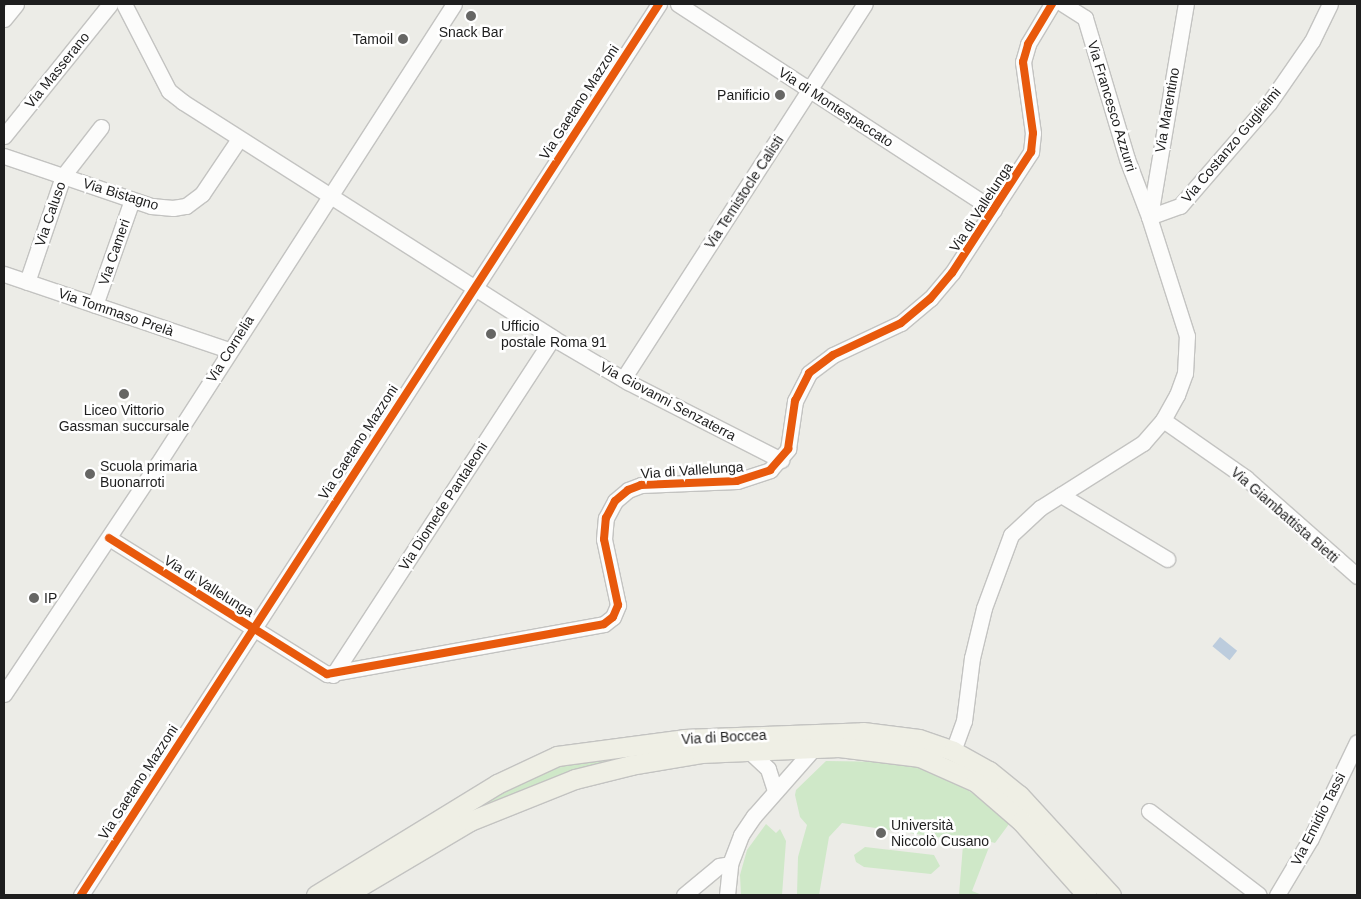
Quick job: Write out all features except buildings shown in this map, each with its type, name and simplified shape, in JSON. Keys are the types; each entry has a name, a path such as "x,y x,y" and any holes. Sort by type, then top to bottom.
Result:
{"main road":[{"name":"Via di Boccea","path":"316,895 503,780 557,756 684,739 814,740 901,735 953,751 990,771 1018,795 1110,895"},
{"name":"Via di Boccea","path":"345,895 463,825 558,785 649,761 749,751 814,740 908,754 935,762 969,778 1003,802 1087,895"}],"street":[{"path":"4,19 16,4"},
{"name":"Via Masserano","path":"4,136 110,4"},
{"path":"124,4 169,91 328,197"},
{"name":"Via Cornelia","path":"4,694 109,538 454,4"},
{"name":"Via Gaetano Mazzoni","path":"81,895 252,628 659,4"},
{"name":"Via di Montespaccato","path":"678,4 994,210"},
{"name":"Via Temistocle Calisti","path":"623,379 865,4"},
{"name":"Via di Vallelunga","path":"109,538 318,672 334,675 604,624 613,618 618,605 604,539 606,518 619,497 635,487 654,483 744,480 764,473 781,460 789,445 795,401 806,377 824,361 901,323 922,307 952,273 994,210 1033,146 1023,62 1028,44 1052,4"},
{"name":"Via Francesco Azzurri","path":"1063,4 1085,18 1127,159 1149,218"},
{"name":"Via Marentino","path":"1149,218 1186,4"},
{"name":"Via Costanzo Guglielmi","path":"1149,218 1180,206 1251,124 1312,41 1330,4"},
{"name":"Via Caluso","path":"27,282 63,176 101,128"},
{"name":"Via Bistagno","path":"4,156 132,200 166,208 190,204 207,188 239,139"},
{"name":"Via Giovanni Senzaterra","path":"328,197 553,338 623,379 781,460"},
{"name":"Via Cameri","path":"95,305 132,200"},
{"path":"953,751 964,721 979,626 1004,549 1022,523 1061,495 1143,443 1163,420 1184,372 1187,336 1149,218"},
{"name":"Via Tommaso Prelà","path":"4,274 229,350"},
{"name":"Via Diomede Pantaleoni","path":"334,675 553,338"},
{"name":"Via Giambattista Bietti","path":"1163,420 1253,484 1357,576"},
{"path":"1061,495 1167,559"},
{"path":"727,895 730,864 745,828 814,740"},
{"name":"Via Emidio Tassi","path":"1278,895 1311,838 1357,742"},
{"path":"749,751 768,769 775,791"},
{"path":"1149,811 1259,895"},
{"path":"684,895 719,866 730,864"}],"green space":[{"path":"635,752 636,757 562,774 521,790 425,837 514,782 535,773 568,762"},
{"path":"826,761 897,762 938,771 986,802 1009,824 995,843 991,842 972,891 982,895 959,895 963,845 956,840 842,823 829,837 819,895 797,895 798,857 807,825 800,817 795,795 796,790"},
{"path":"766,824 776,833 780,829 786,841 782,895 741,895 740,875 747,850"},
{"path":"865,847 934,855 940,866 931,874 864,867 856,862 854,855"}],"water":[{"path":"1220,637 1237,651 1230,660 1212,646"}],"cycle path":[{"path":"81,895 659,4"},
{"path":"109,538 327,674 604,624 613,617 618,605 604,539 606,518 615,501 628,490 641,485 737,481 770,470 788,449 795,401 809,373 833,355 901,323 930,299 952,273 1031,152 1033,133 1023,62 1028,44 1052,4"}],"place":[{"name":"Snack Bar","path":"471,16"},
{"name":"Tamoil","path":"403,39"},
{"name":"Panificio","path":"780,95"},
{"name":"Ufficio postale Roma 91","path":"491,334"},
{"name":"Liceo Vittorio Gassman succursale","path":"124,394"},
{"name":"Scuola primaria Buonarroti","path":"90,474"},
{"name":"IP","path":"34,598"},
{"name":"Università Niccolò Cusano","path":"881,833"}]}
